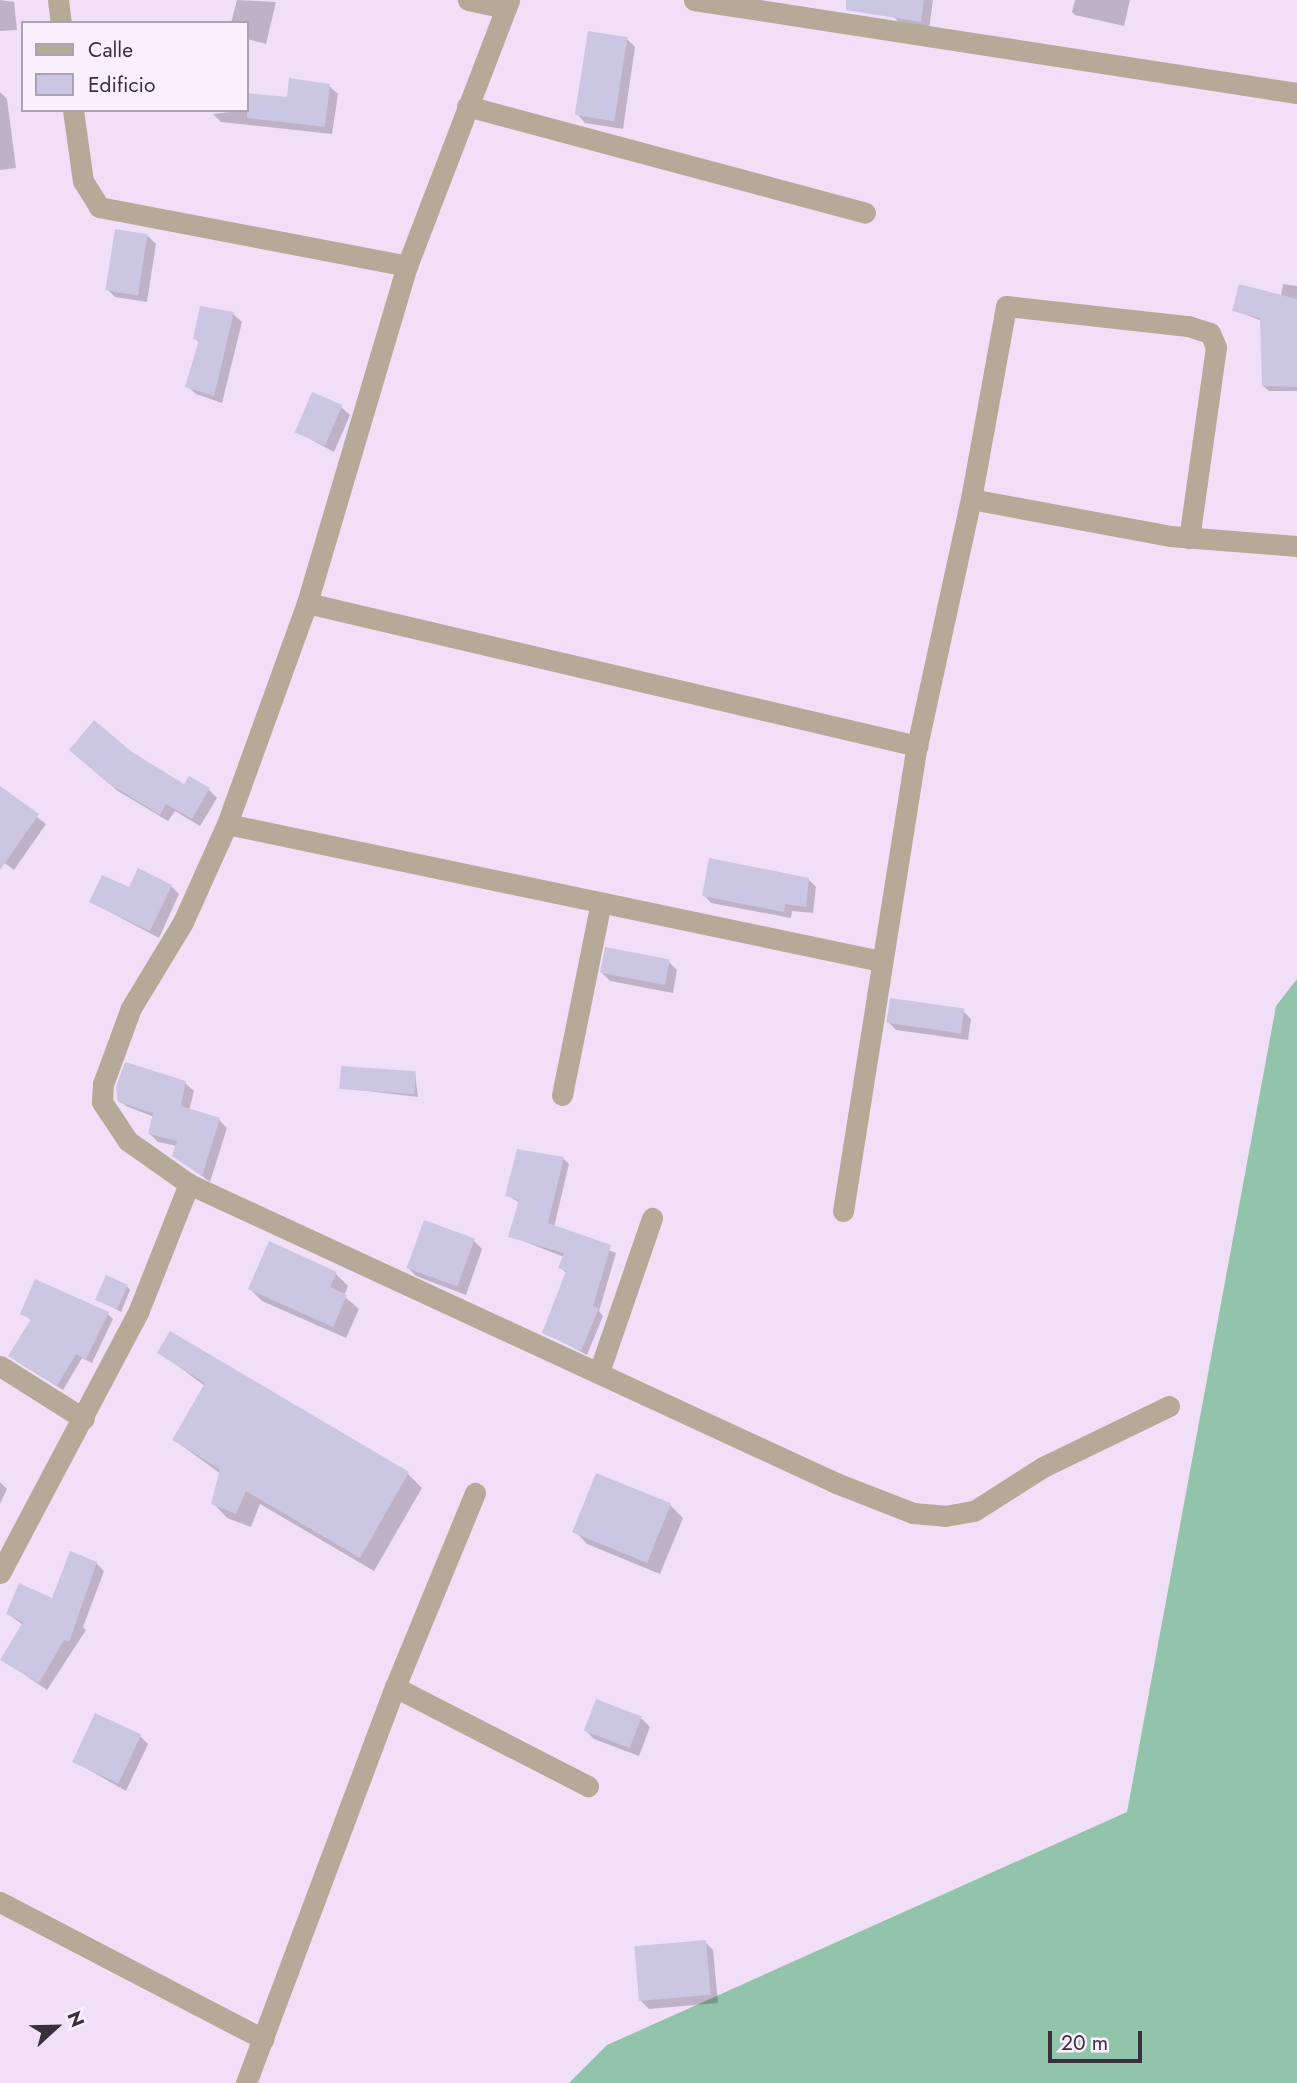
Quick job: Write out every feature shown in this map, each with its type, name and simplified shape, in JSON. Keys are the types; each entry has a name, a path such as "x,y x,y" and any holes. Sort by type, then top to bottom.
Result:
{"street":[{"path":"58,0 61,21"},
{"path":"468,0 507,4 408,266 307,603 227,824 183,922 131,1007 103,1084 102,1102 128,1141 189,1184 836,1483 913,1513 945,1517 974,1511 1044,1467 1169,1406"},
{"path":"694,0 1297,93"},
{"path":"467,106 865,213"},
{"path":"73,112 83,181 99,207 408,266"},
{"path":"843,1211 917,746 971,499 1006,306 1201,328 1210,333 1216,347 1189,538"},
{"path":"971,499 1189,538 1297,546"},
{"path":"307,603 917,746"},
{"path":"227,824 600,906 881,961"},
{"path":"562,1095 600,906"},
{"path":"0,1573 84,1419 139,1310 189,1184"},
{"path":"599,1372 652,1218"},
{"path":"0,1366 84,1419"},
{"path":"246,2083 395,1687 475,1493"},
{"path":"395,1687 588,1786"},
{"path":"0,1902 263,2039"}],"green space":[{"path":"1297,979 1297,2083 569,2083 607,2045 1127,1812 1276,1006"}],"building":[{"path":"846,0 924,0 921,22 846,10"},
{"path":"588,31 628,37 614,121 575,115"},
{"path":"289,78 330,84 325,127 247,118 248,93 287,97"},
{"path":"115,229 148,234 138,295 105,290"},
{"path":"1239,284 1297,299 1297,387 1262,386 1260,318 1232,311"},
{"path":"200,306 234,312 214,396 185,387 199,340 193,339"},
{"path":"312,392 342,405 325,445 295,433"},
{"path":"94,720 132,752 184,784 189,776 210,788 192,819 166,804 160,815 108,783 69,750"},
{"path":"0,786 39,814 0,870"},
{"path":"709,858 809,878 806,907 785,904 784,912 702,896"},
{"path":"138,868 172,885 150,931 89,902 102,875 129,887"},
{"path":"605,947 670,960 665,985 600,973"},
{"path":"890,998 964,1008 961,1033 887,1023"},
{"path":"125,1062 186,1081 181,1106 220,1118 202,1176 172,1156 177,1141 148,1134 153,1113 118,1102 116,1087"},
{"path":"341,1066 416,1071 414,1094 339,1089"},
{"path":"517,1149 564,1157 548,1223 611,1245 593,1306 599,1308 581,1351 542,1333 566,1271 558,1268 564,1253 508,1237 519,1200 505,1196"},
{"path":"424,1220 475,1238 457,1286 407,1268"},
{"path":"269,1241 337,1272 330,1287 347,1295 333,1327 248,1289"},
{"path":"106,1275 128,1285 117,1309 95,1300"},
{"path":"35,1279 109,1312 86,1359 76,1354 57,1386 8,1356 31,1319 20,1314"},
{"path":"170,1331 409,1472 360,1558 246,1491 236,1514 211,1504 220,1469 172,1440 205,1383 157,1353"},
{"path":"596,1473 671,1503 647,1563 572,1532"},
{"path":"70,1551 97,1562 69,1642 64,1640 39,1683 0,1660 23,1622 6,1614 19,1583 52,1598"},
{"path":"596,1699 642,1717 630,1748 584,1731"},
{"path":"95,1713 141,1735 118,1783 72,1762"},
{"path":"706,1940 711,1995 639,2001 634,1946"}]}
